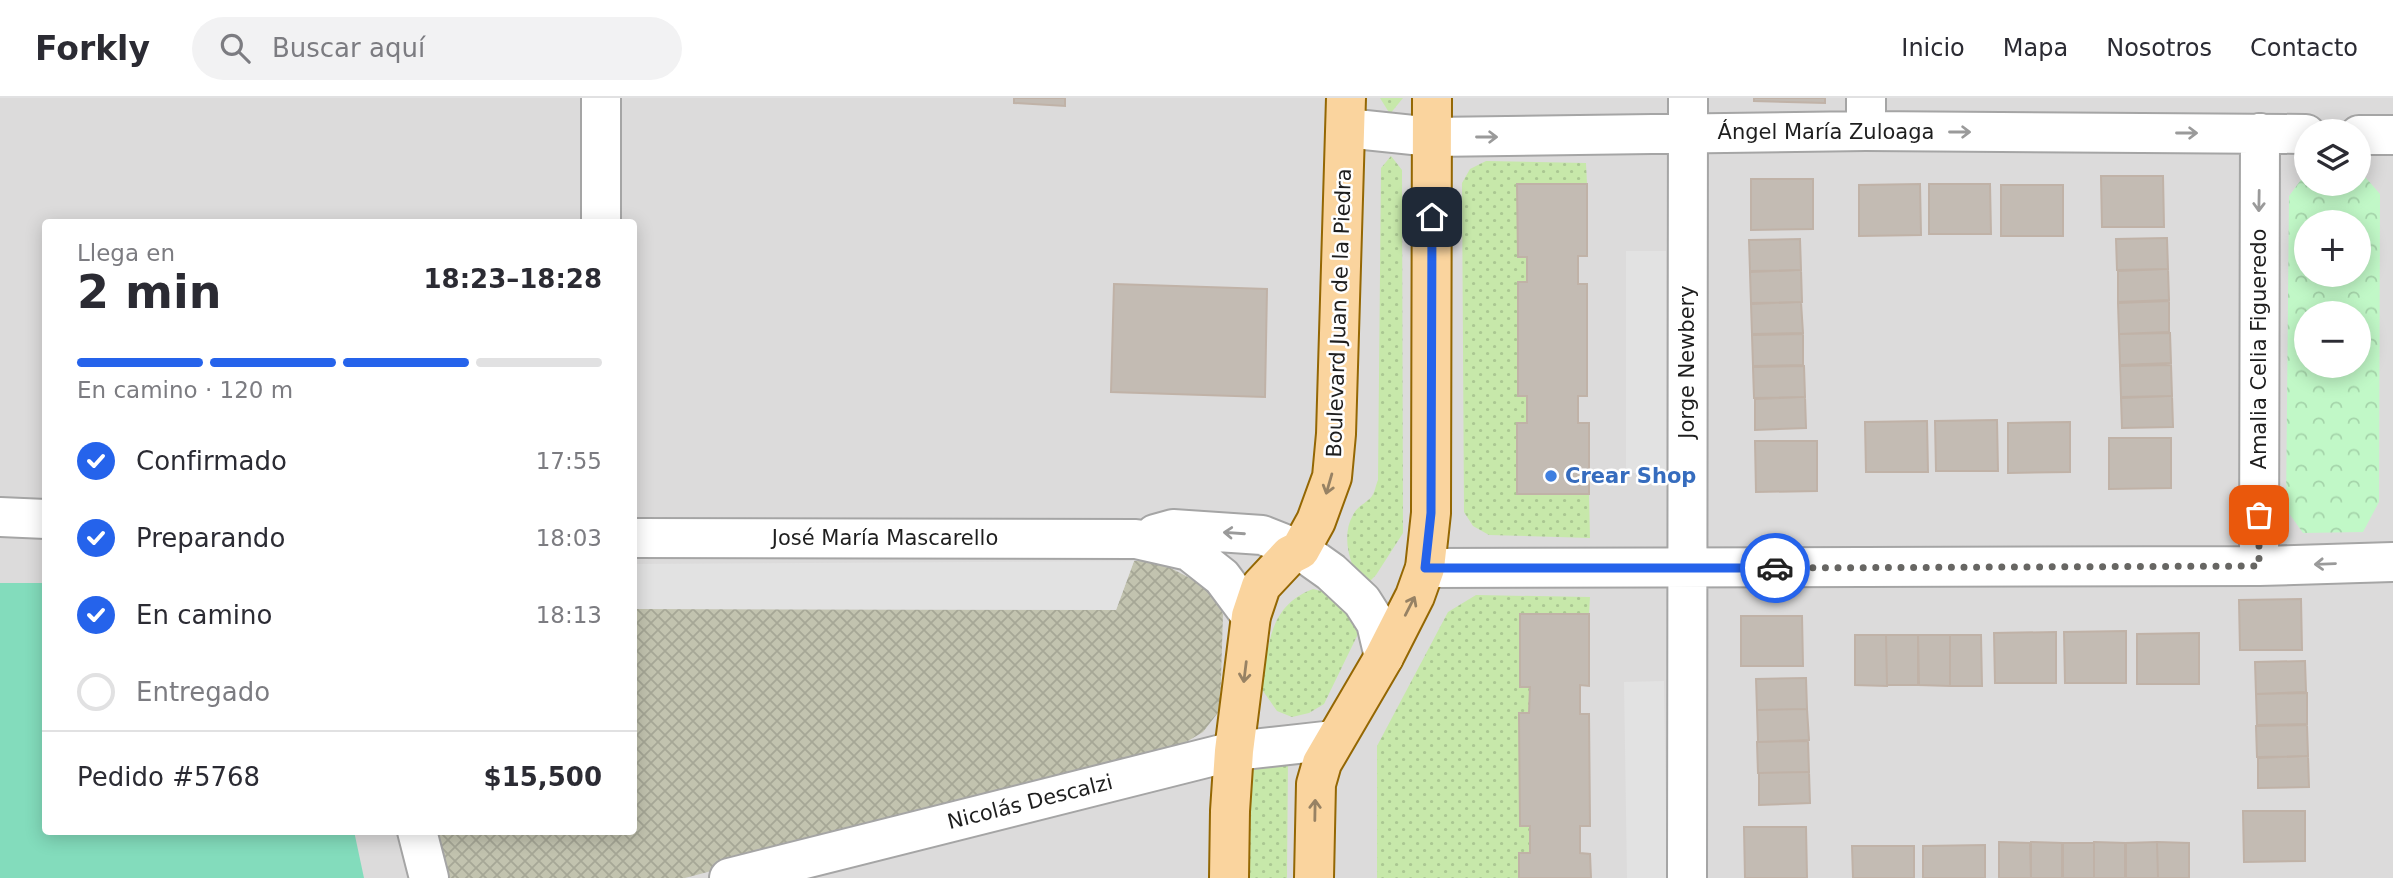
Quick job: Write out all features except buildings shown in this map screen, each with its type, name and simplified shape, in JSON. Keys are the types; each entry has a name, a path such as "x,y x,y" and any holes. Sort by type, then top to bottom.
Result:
{"main road":[{"path":"1314,878 1316,784 1322,763 1384,657 1415,596 1425,568 1431,513 1432,98"},
{"name":"Boulevard Juan de la Piedra","path":"1229,878 1234,751 1251,616 1261,586 1290,555 1300,550 1316,522 1332,477 1336,434 1346,113"}],"street":[{"path":"601,98 601,219"},
{"name":"Ángel María Zuloaga","path":"1346,113 1432,137 1688,115 1866,115 2294,134"},
{"name":"Jorge Newbery","path":"1687,878 1688,115"},
{"name":"Amalia Celia Figueredo","path":"2259,566 2260,133"},
{"path":"2371,135 2393,135"},
{"path":"0,517 42,519"},
{"path":"1136,539 1173,529 1262,535 1300,550 1331,572 1362,601 1376,623 1384,657"},
{"name":"José María Mascarello","path":"637,538 1136,539"},
{"path":"1136,539 1189,551 1222,577 1251,616"},
{"path":"1425,568 2259,566 2393,562"},
{"name":"Nicolás Descalzi","path":"729,878 1234,751 1334,740"},
{"path":"418,835 429,878"}],"shaded area":[{"path":"0,98 2393,98 2393,878 0,878"},
{"path":"1626,251 1666,251 1666,473 1626,473"},
{"path":"1134,561 1157,561 1211,589 1223,614 1220,710 1203,732 1176,748 685,878 443,878 435,835 637,835 637,609 1116,610"},
{"path":"1134,561 1116,610 637,609 637,564"},
{"path":"1664,681 1667,878 1627,878 1624,682"}],"green space":[{"path":"1380,98 1403,98 1390,114"},
{"path":"1391,156 1402,170 1403,533 1376,575 1364,587 1351,562 1347,533 1353,515 1372,496 1378,480 1381,168"},
{"path":"1486,161 1586,163 1587,184 1517,185 1518,257 1527,257 1527,282 1518,283 1518,396 1527,396 1527,423 1517,423 1517,493 1589,494 1590,538 1489,535 1473,526 1464,512 1462,183 1470,169"},
{"path":"2371,184 2380,194 2379,502 2363,532 2303,533 2286,509 2289,196 2294,189 2294,196 2371,196"},
{"path":"0,583 42,583 42,835 355,835 364,878 0,878"},
{"path":"1313,589 1329,593 1357,622 1358,634 1324,704 1309,713 1292,717 1277,711 1263,691 1262,682 1270,639 1280,615 1299,596"},
{"path":"1476,595 1590,597 1589,614 1520,615 1520,687 1530,687 1529,713 1519,713 1520,826 1530,826 1530,853 1519,853 1519,878 1377,878 1377,746 1448,612"},
{"path":"1288,755 1287,878 1248,878 1248,764"}],"way so far":[{"path":"1775,568 2259,566 2259,515"}],"place":[{"name":"Crear Shop","path":"1551,476"}],"route":[{"path":"1432,217 1431,513 1425,568 1775,568"}]}
